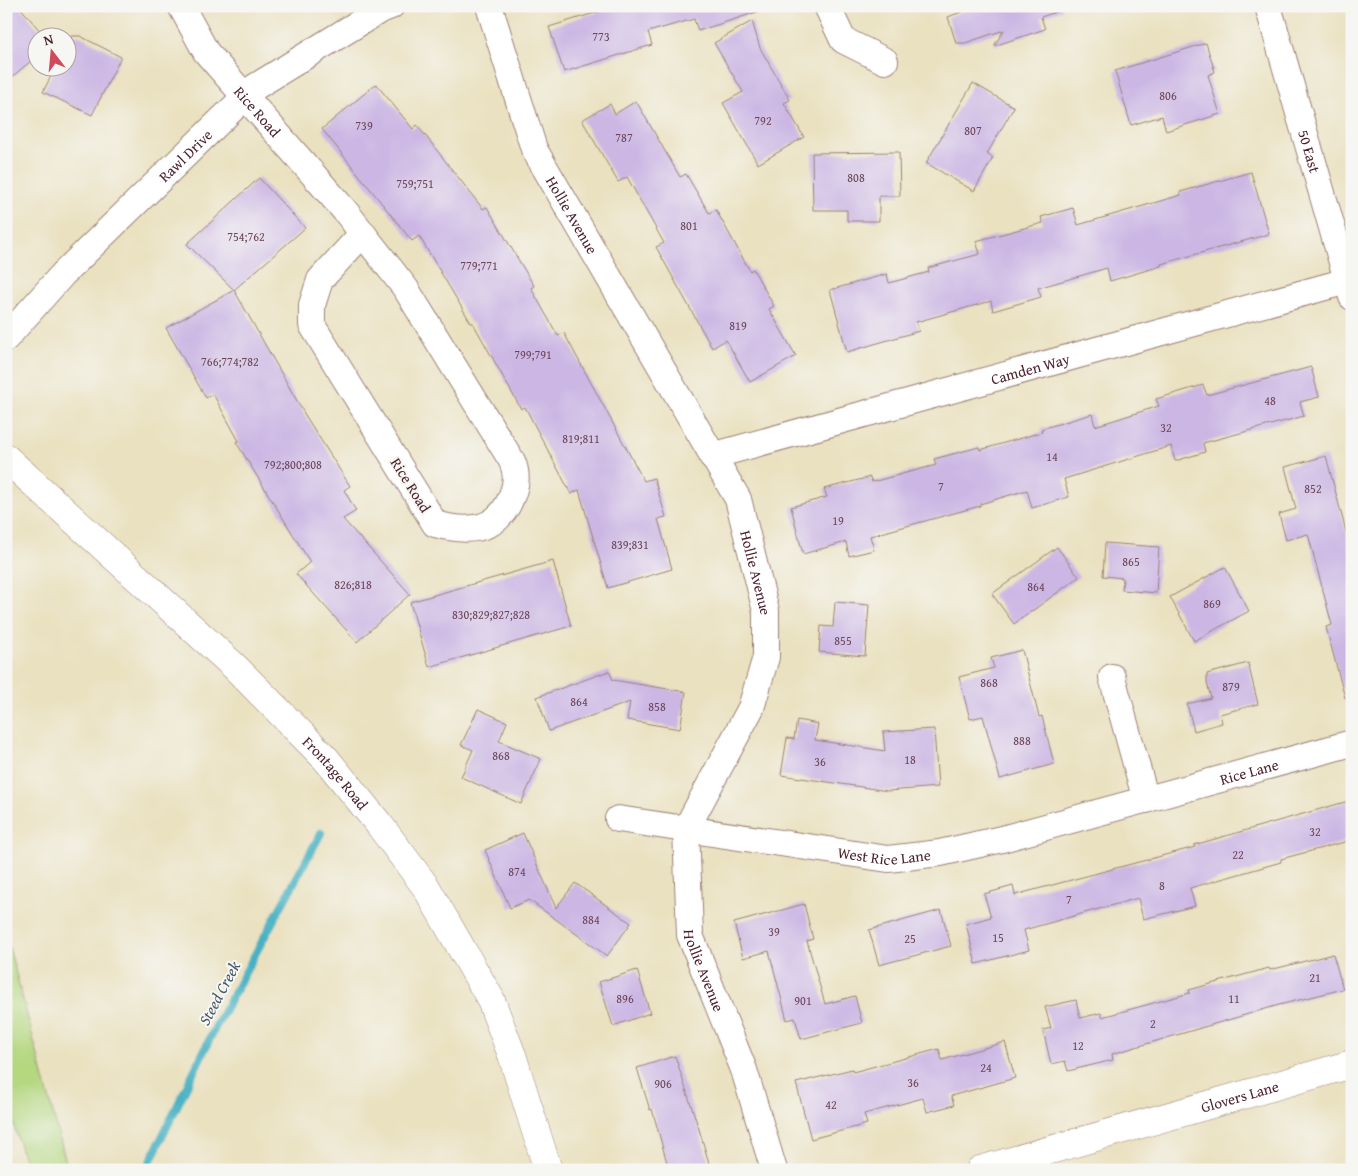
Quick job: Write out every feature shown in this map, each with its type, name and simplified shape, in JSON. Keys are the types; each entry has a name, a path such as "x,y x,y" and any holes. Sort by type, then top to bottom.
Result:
{"street":[{"name":"Rice Road","path":"181,6 206,52 346,212 363,233 406,289 512,460 517,473 515,487 508,505 496,521 470,530 452,529 434,524 312,325 312,305 320,280 363,233"},
{"name":"Rawl Drive","path":"6,338 63,274 244,97 263,82 380,10 391,6"},
{"name":"Hollie Avenue","path":"489,6 534,150 738,499 766,611 766,657 751,708 686,829 690,935 744,1070 774,1170"},
{"path":"827,6 843,40 885,61"},
{"name":"50 East","path":"1268,6 1350,289"},
{"name":"Camden Way","path":"712,456 1350,289"},
{"name":"Frontage Road","path":"6,458 242,674 326,759 402,855 426,887 490,998 512,1055 548,1170"},
{"path":"1112,677 1146,800"},
{"name":"Rice Lane","path":"1146,800 1352,743"},
{"name":"West Rice Lane","path":"618,819 888,859 940,853 1002,839 1146,800"},
{"name":"Glovers Lane","path":"980,1170 1352,1064"}],"green space":[{"path":"6,938 68,1170 27,1170 6,1098"}],"building":[{"path":"6,6 19,6 38,28 28,28 28,63 6,82"},
{"path":"617,6 759,6 760,11 698,31 694,19 648,32 652,45 564,72 549,27"},
{"path":"962,6 1062,6 1062,10 1041,17 1045,29 994,46 1004,30 965,43 956,43 948,17 964,11"},
{"path":"752,21 760,48 790,100 784,103 804,137 758,164 723,103 743,92 714,43"},
{"path":"78,36 121,57 92,115 43,92 50,78 78,78"},
{"path":"1206,43 1215,72 1208,75 1220,114 1166,131 1162,116 1131,125 1115,71"},
{"path":"973,83 1014,107 987,154 993,158 974,191 926,163"},
{"path":"376,84 413,129 417,125 483,209 487,207 534,286 531,288 558,336 564,333 644,481 654,478 666,517 658,519 672,569 608,588 579,490 571,494 525,407 521,409 473,323 471,323 419,236 412,241 322,129"},
{"path":"636,101 680,177 686,174 709,213 716,210 750,271 753,269 774,306 769,309 796,356 750,382 726,340 712,348 656,247 664,243 627,177 618,182 582,120 610,104 615,114"},
{"path":"899,152 900,196 879,196 879,221 847,221 847,210 813,210 812,153"},
{"path":"1251,172 1269,234 1161,264 1161,266 1110,281 1107,268 1038,288 1041,297 993,311 991,301 916,322 919,331 847,352 830,290 887,274 889,283 929,272 928,268 980,254 976,241 1043,223 1041,217 1073,208 1078,225 1181,195 1180,192"},
{"path":"259,178 305,228 234,290 187,244"},
{"path":"234,290 305,415 350,486 344,490 356,511 343,519 410,594 357,642 296,574 310,562 236,442 239,441 213,394 206,398 166,328"},
{"path":"1311,367 1319,397 1300,402 1304,416 1203,443 1205,452 1175,461 1171,446 1064,479 1069,497 1032,508 1027,490 980,504 980,506 870,536 874,550 849,556 846,542 803,554 791,507 827,497 824,489 870,477 872,482 936,465 934,459 979,447 980,450 1042,432 1041,429 1092,414 1095,426 1159,406 1156,399 1203,385 1207,395"},
{"path":"1326,456 1348,539 1352,538 1352,697 1345,698 1326,627 1332,625 1308,534 1286,540 1279,514 1296,509 1285,467"},
{"path":"1105,543 1159,547 1156,593 1122,590 1123,578 1103,576"},
{"path":"1057,547 1079,577 1014,624 992,594"},
{"path":"553,561 571,626 429,667 410,602"},
{"path":"1225,567 1249,611 1194,641 1170,597"},
{"path":"835,602 869,605 865,656 819,652 821,626 833,627"},
{"path":"1022,650 1039,717 1042,716 1054,764 1000,779 983,716 970,719 959,677 994,668 991,658"},
{"path":"1248,663 1258,704 1220,714 1222,723 1194,731 1187,704 1211,698 1207,674"},
{"path":"609,671 613,680 686,692 680,729 627,720 630,702 549,731 537,697"},
{"path":"478,709 507,722 499,741 541,759 521,804 461,777 473,750 461,745"},
{"path":"797,720 818,724 815,740 885,751 883,732 934,729 938,787 888,791 781,775 787,738 794,739"},
{"path":"1352,800 1352,840 1281,859 1281,862 1190,888 1195,906 1143,919 1138,898 1024,930 1029,950 976,964 966,924 991,917 984,894 1013,886 1015,895 1195,847 1194,845"},
{"path":"523,833 556,908 575,883 631,923 607,956 529,900 510,908 485,850"},
{"path":"804,904 813,939 807,941 825,1004 855,996 862,1023 801,1039 795,1018 787,1020 769,951 743,958 734,923"},
{"path":"941,910 951,946 879,965 869,930"},
{"path":"1333,954 1343,989 1279,1005 1112,1054 1113,1060 1068,1071 1065,1061 1051,1064 1043,1030 1051,1028 1045,1007 1076,1000 1080,1018 1101,1013 1102,1017 1190,993 1189,990 1269,968 1270,970"},
{"path":"637,970 650,1013 613,1026 599,982"},
{"path":"1005,1042 1015,1078 951,1096 954,1105 927,1112 923,1098 864,1114 867,1124 811,1139 796,1083 852,1069 853,1072 939,1049 942,1060"},
{"path":"675,1056 711,1170 669,1170 652,1109 650,1110 637,1068"}],"waterway":[{"name":"Steed Creek","path":"146,1170 216,1026 321,833"}]}
